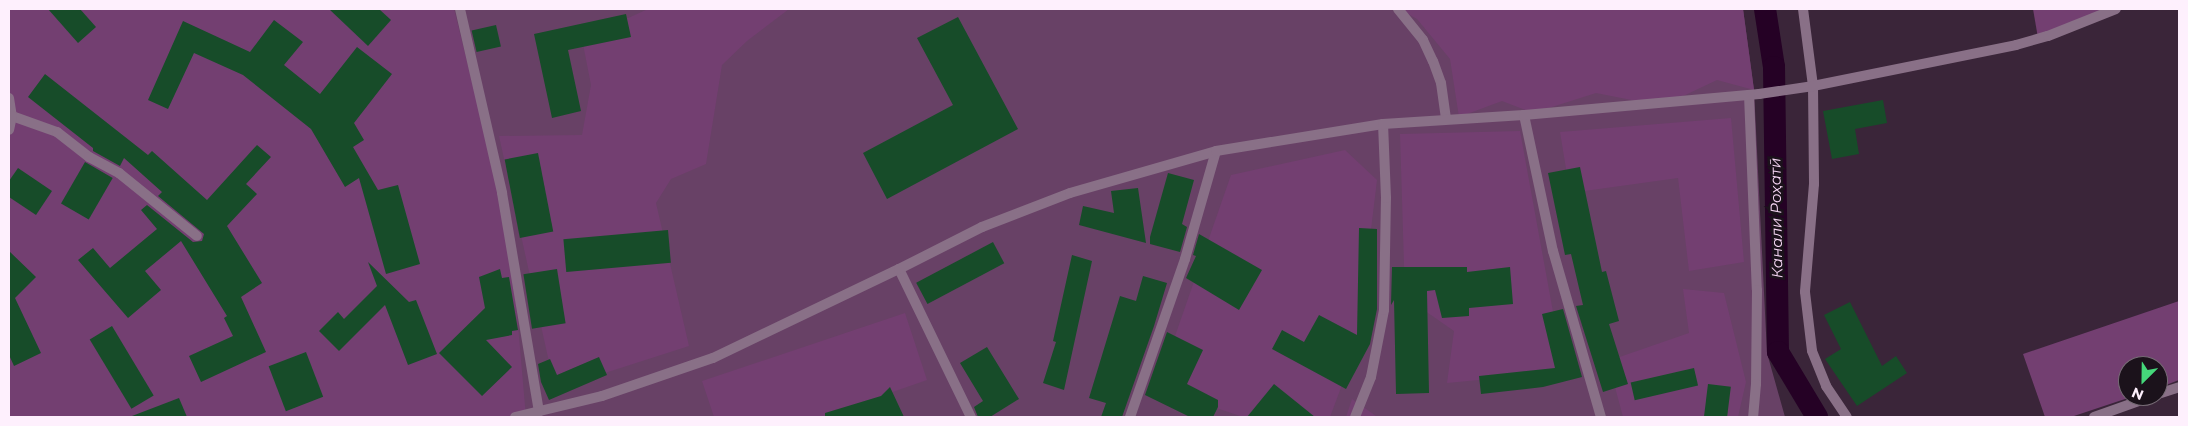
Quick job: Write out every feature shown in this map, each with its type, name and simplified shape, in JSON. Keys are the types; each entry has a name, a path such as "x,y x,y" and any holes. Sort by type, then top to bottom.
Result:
{"street":[{"path":"460,9 502,193 539,412"},
{"path":"1803,9 1813,86 1814,184 1805,292 1812,351 1826,386 1847,417"},
{"path":"515,417 602,396 713,358 900,269 982,227 1070,193 1216,152 1383,124 1446,118 1524,115 1754,95 1802,88 2016,45 2048,36 2116,9"},
{"path":"1403,11 1423,40 1433,61 1441,83 1446,118"},
{"path":"1753,417 1756,384 1757,290 1754,95"},
{"path":"9,98 12,116 9,130"},
{"path":"1524,115 1553,251 1601,417"},
{"path":"12,116 57,132 88,157 119,172 197,236"},
{"path":"1355,417 1371,377 1384,310 1386,198 1383,124"},
{"path":"1130,417 1185,259 1216,152"},
{"path":"900,269 971,417"},
{"path":"2094,417 2125,406"}],"shaded area":[{"path":"9,9 1743,9 1754,90 1767,353 1785,417 9,417"},
{"path":"9,9 454,9 494,170 515,291 526,417 9,417"},
{"path":"648,9 789,9 747,41 722,65 706,164 671,179 656,203 689,346 555,389 499,136 582,135 591,85 582,39"},
{"path":"1399,9 1743,9 1754,90 1717,80 1662,106 1596,93 1533,113 1502,101 1459,117 1450,59 1417,19"},
{"path":"2033,9 2112,9 2038,38"},
{"path":"1731,118 1744,262 1689,271 1678,178 1570,193 1560,132"},
{"path":"1520,131 1564,372 1447,383 1454,331 1405,297 1400,134"},
{"path":"1345,150 1377,180 1357,345 1330,417 1243,417 1157,388 1231,175"},
{"path":"1683,289 1724,293 1746,382 1738,417 1623,417 1608,361 1689,333"},
{"path":"2179,301 2179,380 2168,384 2168,356 2118,356 2118,401 2071,417 2045,417 2023,354"},
{"path":"905,313 927,380 881,396 888,417 714,417 702,381"},
{"path":"1352,399 1376,416 1376,417 1346,417"}],"building":[{"path":"48,9 80,9 96,27 78,43"},
{"path":"329,9 379,9 391,20 368,46"},
{"path":"626,14 631,37 568,50 581,111 552,118 534,34"},
{"path":"958,17 1018,129 887,199 863,153 953,105 917,38"},
{"path":"274,20 303,42 284,65 320,94 357,47 392,74 354,123 364,140 353,147 378,190 398,185 420,264 386,274 359,178 345,187 311,129 243,75 194,53 168,109 148,100 183,21 250,52"},
{"path":"496,25 501,46 477,52 472,31"},
{"path":"45,74 148,155 152,151 207,200 257,145 271,157 246,184 257,194 227,226 262,283 241,297 266,352 201,382 189,356 233,336 224,318 227,316 181,241 145,271 161,290 128,318 78,260 93,248 110,268 157,229 141,210 147,205 193,242 202,241 204,234 158,196 162,192 124,158 120,166 93,151 93,148 28,97"},
{"path":"1883,100 1887,123 1855,129 1859,154 1832,159 1823,111"},
{"path":"538,153 553,232 520,238 505,159"},
{"path":"85,162 113,178 89,220 61,204"},
{"path":"1580,167 1602,272 1606,271 1619,321 1609,324 1628,384 1603,392 1576,306 1583,305 1571,254 1565,255 1548,173"},
{"path":"18,168 52,191 36,215 9,197 9,181"},
{"path":"1168,173 1194,180 1182,224 1187,227 1180,252 1150,244 1150,237"},
{"path":"1138,188 1146,243 1079,225 1083,206 1114,213 1111,191"},
{"path":"1359,228 1377,229 1377,309 1370,344 1346,389 1272,349 1282,330 1304,342 1319,315 1357,335"},
{"path":"668,230 671,263 566,272 563,239"},
{"path":"1199,234 1262,270 1239,310 1186,278 1196,256 1193,255"},
{"path":"993,242 1004,263 927,304 916,283"},
{"path":"9,251 36,277 15,298 41,353 14,366 9,355"},
{"path":"1072,255 1092,261 1064,390 1043,383 1056,342 1053,341"},
{"path":"368,262 409,302 416,300 437,354 408,365 385,305 339,351 319,331 338,312 344,319 377,286"},
{"path":"1392,267 1467,267 1467,272 1510,267 1513,304 1469,308 1469,316 1442,318 1435,290 1427,291 1429,393 1396,394 1394,300 1391,305"},
{"path":"500,269 502,278 509,277 518,330 512,331 512,335 486,340 512,367 482,396 439,353 485,308 479,277"},
{"path":"557,269 566,323 532,329 523,274"},
{"path":"1143,276 1167,283 1122,417 1101,417 1106,403 1089,398 1120,296 1136,301"},
{"path":"1850,302 1882,366 1896,356 1907,373 1857,406 1825,359 1841,349 1824,315"},
{"path":"1563,309 1582,377 1543,387 1481,394 1479,376 1555,368 1542,314"},
{"path":"112,326 154,395 131,409 90,339"},
{"path":"1167,332 1203,350 1187,384 1218,400 1218,407 1213,417 1190,417 1145,395"},
{"path":"987,347 1019,399 990,417 978,417 974,407 983,401 960,363"},
{"path":"306,352 323,397 286,411 269,366"},
{"path":"599,357 607,375 549,400 541,382 538,364 550,359 557,375"},
{"path":"1694,368 1698,386 1635,400 1631,383"},
{"path":"1274,384 1315,417 1247,417"},
{"path":"1708,384 1731,387 1727,417 1704,417"},
{"path":"890,387 904,417 825,417 825,413 881,396"},
{"path":"179,398 187,417 132,416"}],"waterway":[{"name":"Канали Роҳатӣ","path":"1765,9 1774,67 1778,352 1817,417"}]}
